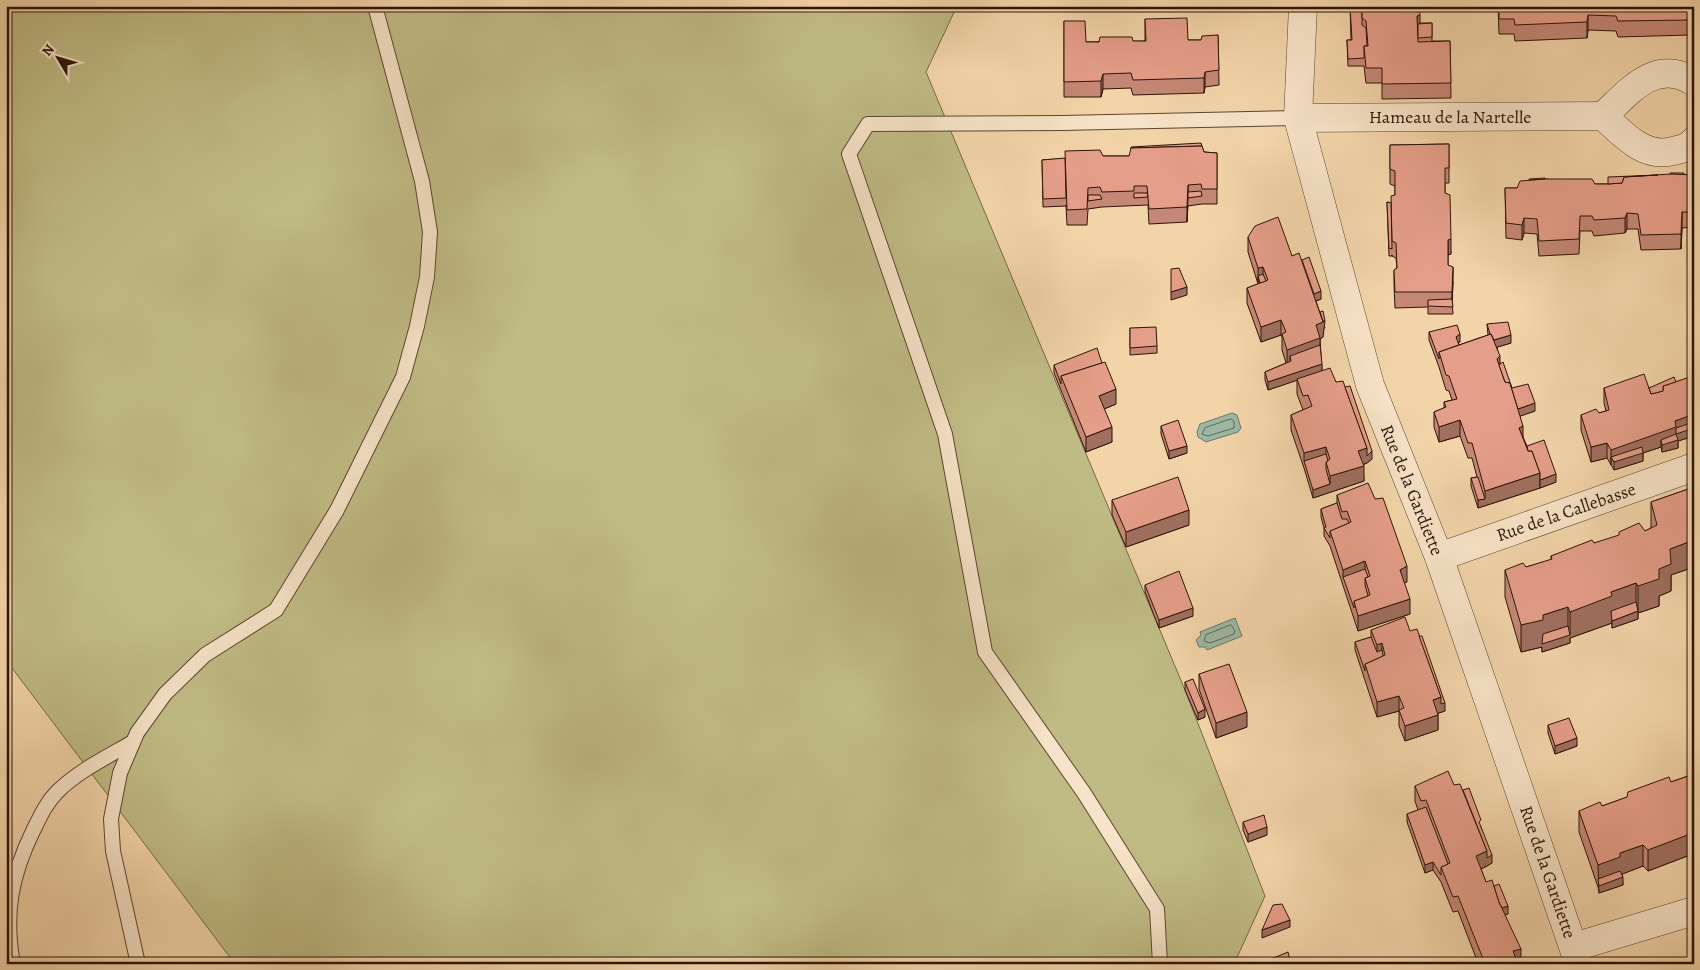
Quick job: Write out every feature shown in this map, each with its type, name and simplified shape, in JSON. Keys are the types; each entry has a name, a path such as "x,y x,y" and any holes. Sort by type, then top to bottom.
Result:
{"street":[{"name":"Rue de la Gardiette","path":"1303,6 1298,118 1370,385 1439,557 1577,955"},
{"path":"1694,82 1681,74 1660,73 1638,84 1603,116 1640,148 1660,155 1688,147 1694,141"},
{"name":"Hameau de la Nartelle","path":"1298,118 1603,116"},
{"name":"Rue de la Callebasse","path":"1439,557 1694,467"},
{"path":"1577,955 1694,911"}],"lane":[{"path":"138,964 113,852 111,819 120,773 137,733 166,694 205,655 276,610 337,510 404,377 427,277 430,232 422,181 375,6"},
{"path":"1160,964 1157,909 1084,793 985,652 945,434 849,154 868,124 1071,123 1298,118"},
{"path":"13,964 9,942 14,877 44,808 57,792 80,773 133,742"}],"shaded area":[{"path":"6,6 957,6 926,72 1185,690 1265,896 1234,964 235,964 6,660"}],"water":[{"path":"1232,413 1237,415 1241,428 1238,432 1206,442 1198,437 1197,432 1200,424"},
{"path":"1235,618 1242,636 1207,650 1205,647 1199,647 1196,640 1201,635 1200,632"}],"building":[{"path":"1350,6 1362,6 1362,25 1366,28 1367,46 1364,46 1364,58 1348,59 1347,40 1352,40"},
{"path":"1362,6 1420,6 1420,15 1417,16 1418,42 1450,41 1451,83 1382,84 1382,68 1366,68 1364,46 1368,46 1366,21 1362,18"},
{"path":"1499,6 1694,6 1694,11 1690,20 1618,21 1616,16 1588,15 1587,22 1515,25 1514,19 1499,19"},
{"path":"1187,18 1188,40 1201,40 1202,36 1218,35 1219,70 1205,72 1204,78 1133,80 1131,73 1103,74 1101,81 1064,82 1064,21 1085,21 1086,42 1099,42 1100,37 1132,37 1133,41 1146,41 1145,19"},
{"path":"1432,23 1432,37 1418,38 1418,24"},
{"path":"1201,143 1202,146 1131,148"},
{"path":"1449,144 1449,168 1445,168 1445,193 1450,195 1451,239 1448,240 1448,265 1453,267 1452,292 1395,292 1394,270 1397,268 1396,243 1392,241 1391,196 1395,195 1395,171 1390,169 1390,145"},
{"path":"1202,146 1204,152 1217,153 1217,189 1202,189 1201,184 1188,185 1187,207 1149,209 1147,186 1134,186 1134,191 1102,192 1100,187 1088,188 1087,209 1067,210 1065,151 1100,150 1103,156 1129,156 1131,148"},
{"path":"1065,158 1066,198 1043,199 1042,160"},
{"path":"1684,173 1684,175 1670,174"},
{"path":"1671,174 1694,175 1694,215 1693,212 1682,212 1681,234 1641,235 1638,214 1627,213 1625,218 1594,220 1592,216 1580,216 1579,239 1539,241 1537,219 1524,218 1522,225 1506,223 1505,188 1517,188 1520,181 1592,179 1595,184 1608,184 1622,183 1624,177"},
{"path":"1658,175 1624,177 1622,183 1608,184 1608,177"},
{"path":"1529,179 1545,179 1529,180"},
{"path":"1201,191 1202,196 1188,198 1188,192"},
{"path":"1134,193 1147,193 1148,197 1134,198"},
{"path":"1088,195 1100,195 1102,199 1088,201"},
{"path":"1387,202 1391,203 1392,249 1389,248"},
{"path":"1278,217 1292,256 1299,253 1323,322 1316,325 1320,338 1287,350 1282,334 1286,332 1281,320 1261,327 1247,288 1268,280 1263,267 1258,268 1248,237 1255,226"},
{"path":"1309,257 1321,291 1314,294 1302,260"},
{"path":"1179,268 1187,287 1171,292 1171,269"},
{"path":"1263,274 1266,281 1260,283 1258,276"},
{"path":"1452,299 1453,307 1428,306 1428,300"},
{"path":"1323,311 1325,321 1323,321 1320,312"},
{"path":"1508,322 1511,335 1494,340 1487,324"},
{"path":"1457,325 1460,334 1456,337 1459,345 1439,352 1439,359 1429,332"},
{"path":"1156,327 1157,346 1130,348 1130,328"},
{"path":"1491,334 1500,356 1497,359 1505,382 1510,383 1523,426 1519,428 1528,451 1532,451 1540,473 1485,491 1472,443 1468,443 1460,420 1439,427 1434,412 1446,407 1444,402 1457,399 1449,376 1446,375 1439,352"},
{"path":"1320,345 1322,364 1268,382 1265,372 1291,361 1290,356"},
{"path":"1097,348 1102,363 1061,376 1061,384 1054,365"},
{"path":"1105,362 1116,389 1099,396 1112,427 1086,437 1061,376"},
{"path":"1503,362 1512,388 1528,384 1535,403 1518,409 1510,383 1505,382 1499,365"},
{"path":"1330,368 1336,382 1343,381 1367,448 1358,451 1364,466 1330,476 1326,462 1330,459 1326,447 1304,453 1291,415 1312,406 1308,395 1303,396 1297,379"},
{"path":"1644,374 1651,394 1663,391 1663,386 1693,376 1694,414 1675,421 1676,427 1611,450 1607,443 1591,447 1581,415 1596,409 1599,413 1609,410 1604,388"},
{"path":"1674,377 1676,382 1663,386 1663,391 1651,394 1649,388"},
{"path":"1350,386 1372,451 1367,456 1367,448 1345,387"},
{"path":"1178,420 1187,446 1169,451 1161,426"},
{"path":"1694,422 1694,428 1676,434 1676,428"},
{"path":"1676,434 1678,440 1662,445 1661,440"},
{"path":"1544,440 1556,474 1540,480 1540,473 1532,451 1528,451 1527,446"},
{"path":"1642,447 1643,453 1614,462 1611,457"},
{"path":"1326,454 1328,461 1326,462 1326,469 1330,484 1313,490 1304,461"},
{"path":"1178,477 1189,510 1126,532 1112,500"},
{"path":"1478,477 1485,499 1478,500 1471,478"},
{"path":"1368,483 1375,499 1383,498 1407,566 1400,570 1410,599 1358,616 1354,601 1370,595 1365,578 1370,576 1365,561 1343,570 1330,531 1351,522 1347,511 1342,512 1337,495"},
{"path":"1694,487 1694,540 1670,549 1671,564 1659,569 1659,579 1638,586 1636,583 1611,592 1612,596 1570,612 1568,607 1543,615 1543,620 1521,625 1505,570 1523,563 1526,567 1552,559 1551,556 1592,540 1594,543 1619,535 1619,532 1639,523 1645,531 1657,525 1651,502"},
{"path":"1337,503 1342,519 1347,519 1349,523 1330,531 1330,538 1324,528 1326,527 1321,509"},
{"path":"1365,569 1368,577 1365,578 1365,585 1368,596 1354,601 1354,608 1343,577"},
{"path":"1179,571 1193,608 1159,620 1145,585"},
{"path":"1636,602 1638,611 1612,621 1611,611"},
{"path":"1405,617 1410,631 1417,629 1441,697 1433,700 1438,715 1405,726 1399,710 1404,708 1399,696 1377,702 1365,664 1385,655 1382,643 1377,645 1371,630"},
{"path":"1568,626 1570,635 1542,644 1543,634"},
{"path":"1419,636 1422,636 1445,703 1441,704 1441,697"},
{"path":"1371,637 1377,652 1382,650 1383,656 1365,664 1365,671 1355,642"},
{"path":"1229,664 1247,712 1216,723 1199,674"},
{"path":"1193,679 1205,709 1198,713 1185,682"},
{"path":"1569,718 1577,738 1555,746 1548,725"},
{"path":"1448,771 1454,785 1460,784 1487,851 1476,856 1486,882 1492,880 1499,902 1521,949 1513,951 1518,964 1478,964 1484,961 1458,896 1453,897 1441,867 1450,863 1426,800 1421,801 1415,786"},
{"path":"1694,774 1694,827 1689,829 1690,834 1648,850 1643,845 1620,853 1620,857 1598,865 1579,811 1600,802 1602,806 1627,797 1628,792 1669,777 1671,782"},
{"path":"1469,788 1481,820 1479,822 1492,855 1487,858 1487,851 1463,790"},
{"path":"1426,807 1448,864 1441,867 1441,875 1433,862 1425,865 1407,814"},
{"path":"1264,815 1267,827 1248,834 1243,822"},
{"path":"1620,871 1623,877 1599,886 1598,879"},
{"path":"1499,884 1508,906 1502,908 1494,886"},
{"path":"1282,904 1290,920 1262,930 1273,905"},
{"path":"1288,952 1291,964 1259,964"}]}
